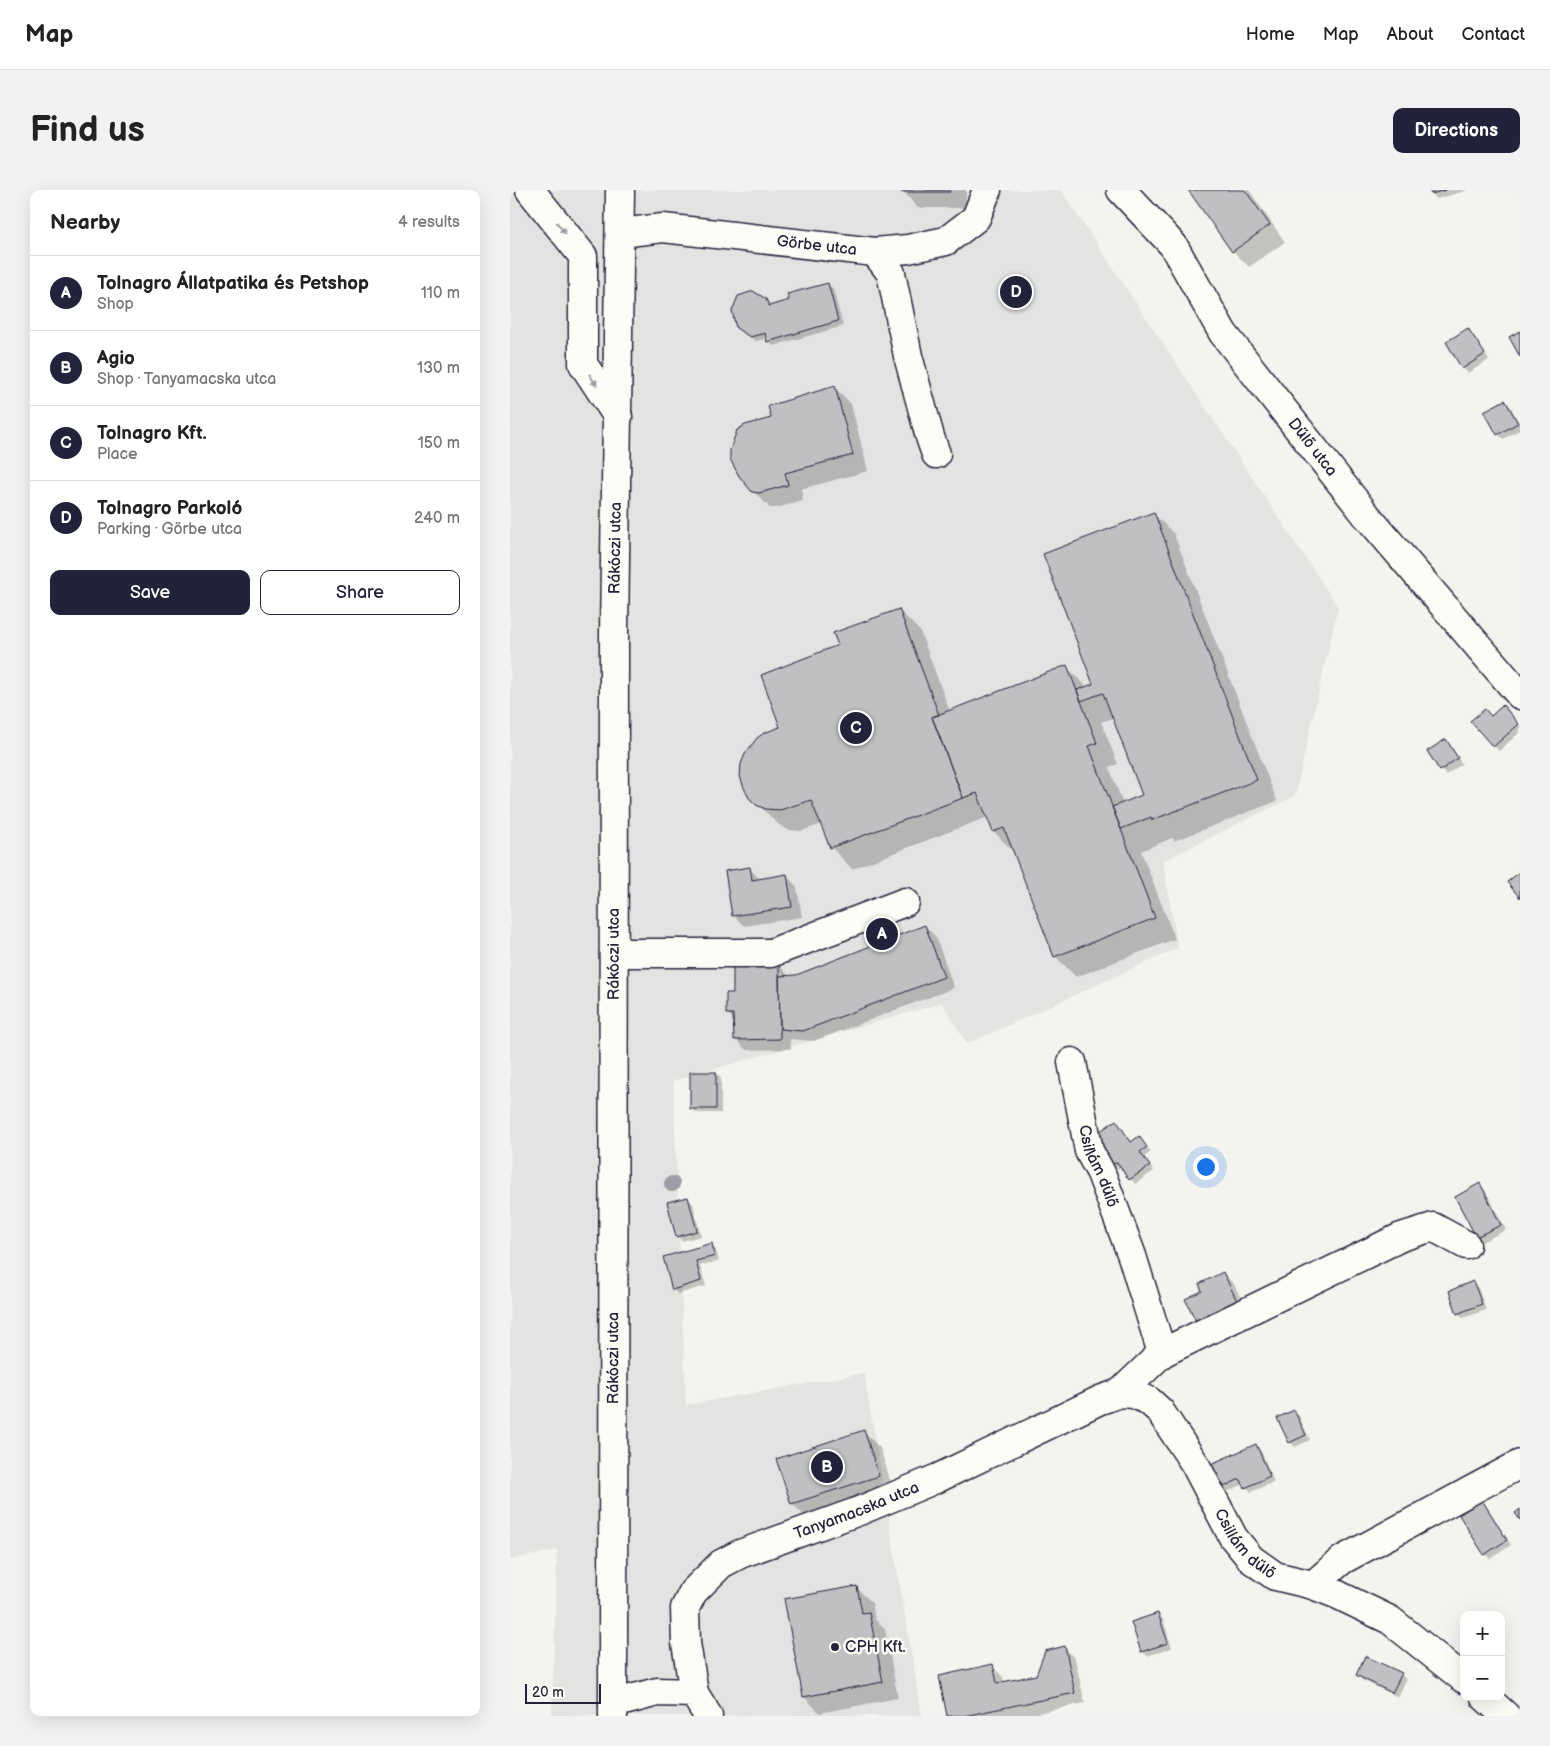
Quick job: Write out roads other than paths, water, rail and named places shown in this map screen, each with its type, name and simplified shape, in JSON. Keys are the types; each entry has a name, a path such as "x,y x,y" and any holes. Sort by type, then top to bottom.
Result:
{"street":[{"path":"530,190 583,256 583,364 618,417"},
{"name":"Rákóczi utca","path":"613,1710 614,634 620,190"},
{"name":"Görbe utca","path":"620,233 663,228 876,252 908,249 946,241 976,218 987,190"},
{"name":"Dűlő utca","path":"1121,190 1173,245 1223,332 1367,516 1520,695"},
{"path":"876,252 891,273 908,356 936,454"},
{"path":"614,953 771,953 905,902"},
{"name":"Csillám dűlő","path":"1072,1062 1089,1151 1101,1173 1132,1256 1162,1353"},
{"path":"1120,1393 1162,1353 1401,1237 1433,1227 1466,1244"},
{"name":"Csillám dűlő","path":"1120,1393 1134,1394 1149,1401 1160,1411 1195,1464 1233,1537 1250,1558 1275,1576 1313,1585 1390,1620 1460,1677"},
{"name":"Tanyamacska utca","path":"701,1705 686,1643 685,1608 693,1592 721,1564 740,1554 859,1511 938,1478 1100,1400 1120,1393"},
{"path":"1313,1585 1342,1560 1520,1464"},
{"path":"613,1710 657,1692 701,1705"},
{"path":"1489,1701 1506,1716"}],"place":[{"name":"Tolnagro Parkoló","path":"1016,292"},
{"name":"Tolnagro Kft.","path":"856,728"},
{"name":"Tolnagro Állatpatika és Petshop","path":"882,934"},
{"name":"Agio","path":"827,1467"},
{"name":"CPH Kft.","path":"835,1647"}]}
